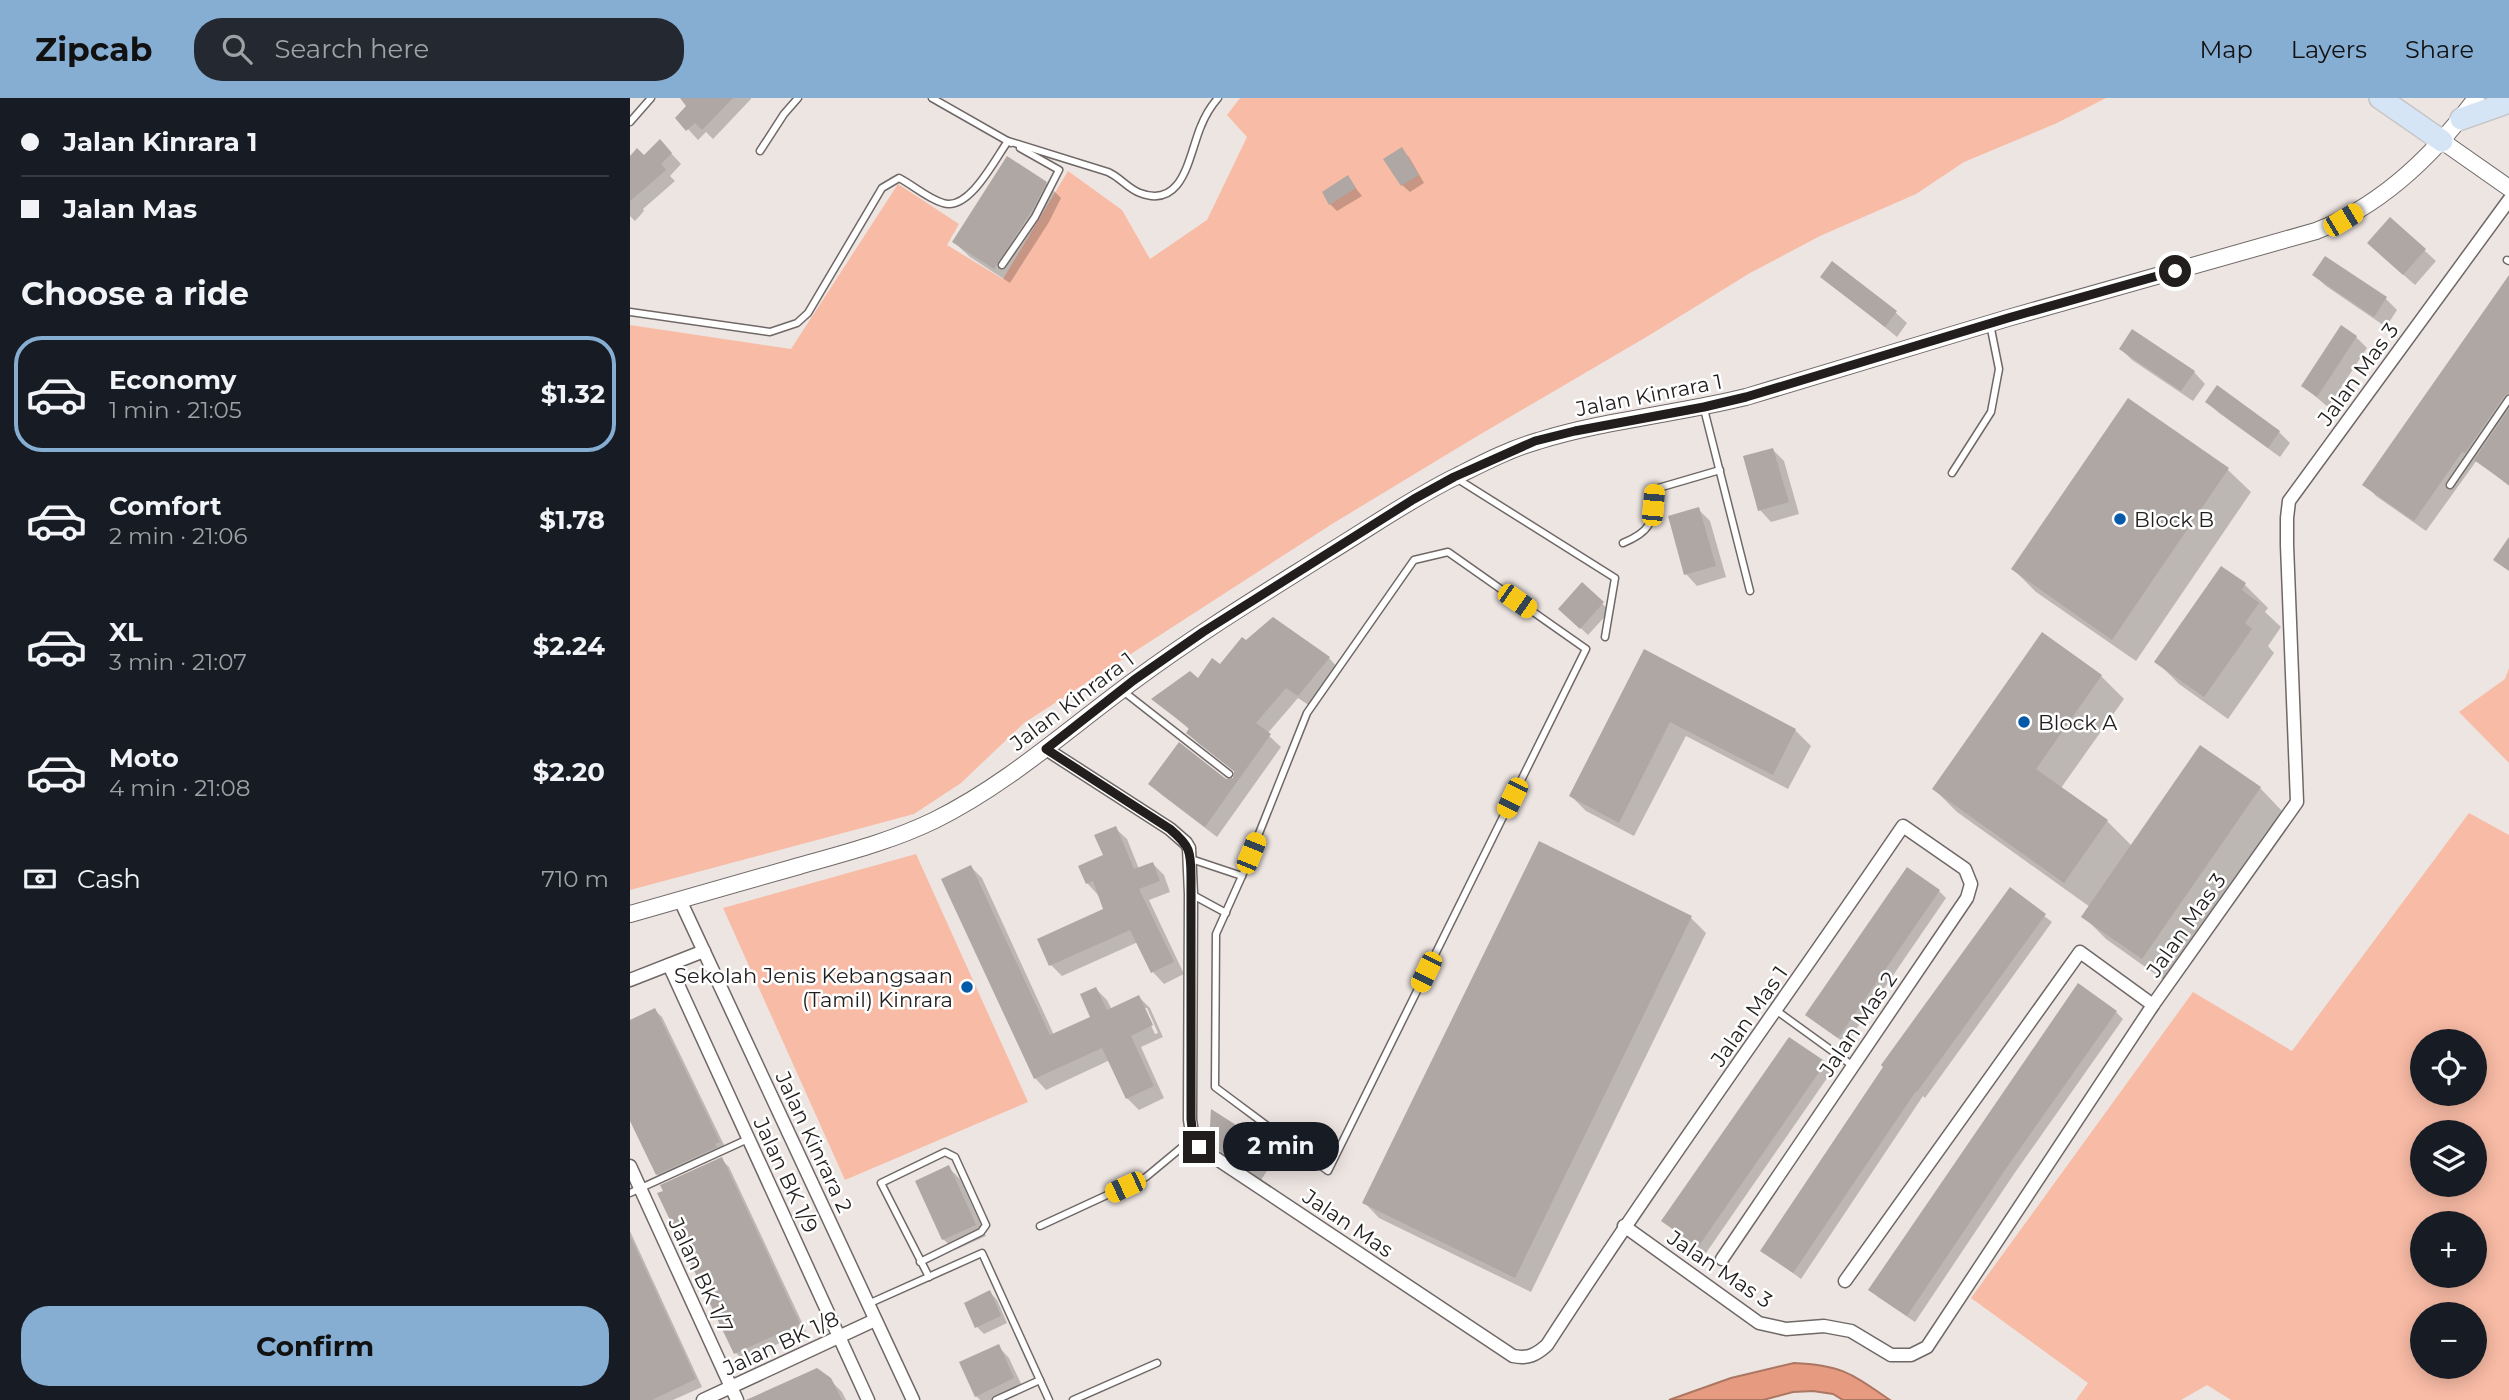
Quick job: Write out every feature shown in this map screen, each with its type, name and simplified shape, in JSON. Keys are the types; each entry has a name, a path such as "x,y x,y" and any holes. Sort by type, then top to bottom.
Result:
{"main road":[{"path":"2380,98 2442,141"},
{"path":"2461,119 2509,102"}],"street":[{"name":"Jalan Kinrara 1","path":"630,914 865,847 905,833 968,802 1046,749 1121,690 1236,611 1414,499 1454,477 1535,441 1746,397 1990,324 2273,245 2343,220 2386,193 2442,141 2476,98"},
{"path":"2442,141 2509,188"},
{"name":"Jalan Mas 3","path":"1625,1226 1759,1323 1786,1329 1824,1326 1851,1331 1891,1355 1911,1355 1927,1348 2153,1005 2297,802 2287,531 2289,502 2509,200"},
{"path":"1046,749 1170,829 1186,843 1191,859 1193,1138"},
{"name":"Jalan Mas 1","path":"1625,1226 1777,1011 1903,826"},
{"name":"Jalan Mas 2","path":"1722,1259 1970,891 1971,884 1965,869 1903,826"},
{"name":"Jalan Kinrara 2","path":"680,900 913,1400"},
{"path":"630,980 704,951"},
{"path":"1845,1281 2080,952 2153,1005"},
{"name":"Jalan BK 1/9","path":"669,965 868,1400"},
{"name":"Jalan Mas","path":"1193,1138 1206,1152 1513,1356 1530,1357 1547,1345 1625,1226"},
{"name":"Jalan BK 1/7","path":"630,1166 635,1191 737,1400"},
{"name":"Jalan BK 1/8","path":"703,1400 875,1320"}],"lane":[{"path":"630,122 652,98"},
{"path":"760,151 798,98"},
{"path":"932,98 1059,170 1035,218 1002,265"},
{"path":"1008,141 1108,172 1118,176 1138,193 1153,196 1165,194 1182,181 1201,126 1218,98"},
{"path":"630,312 770,332 797,323 808,313 883,188 899,178 943,204 956,204 971,194 1008,141"},
{"path":"1952,473 1991,412 1999,369 1990,324"},
{"path":"2450,485 2509,399"},
{"path":"1704,407 1750,591"},
{"path":"1623,543 1641,536 1652,522 1655,489 1720,470"},
{"path":"1454,477 1615,578 1605,637"},
{"path":"1448,552 1586,649 1328,1171 1215,1087 1216,934 1242,876 1307,713 1414,560 1448,552"},
{"path":"1121,690 1229,774"},
{"path":"1191,859 1242,876"},
{"path":"1191,894 1226,913"},
{"path":"1777,1011 1853,1066"},
{"path":"1040,1226 1146,1177 1193,1138"},
{"path":"635,1191 748,1139"},
{"path":"920,1262 981,1232 986,1225 955,1157 945,1152 881,1183 920,1262 929,1277"},
{"path":"868,1304 982,1253 1048,1400"},
{"path":"1073,1400 1157,1363"},
{"path":"996,1400 1040,1380"}],"shaded area":[{"path":"1240,98 2106,98 2057,123 1964,162 1916,194 1820,236 1750,273 1474,438 1332,524 1024,723 961,783 914,814 630,890 630,325 791,349 898,184 959,224 947,245 1003,279 1068,171 1122,210 1150,259 1207,220 1247,137 1227,115"},
{"path":"2509,668 2509,763 2459,712 2505,679"},
{"path":"2469,813 2509,835 2509,1400 2231,1400 2207,1385 2181,1400 2076,1400 2088,1383 1971,1298 2193,992 2292,1051"},
{"path":"916,854 1028,1102 845,1180 723,908"},
{"path":"1794,1363 1824,1366 1846,1372 1890,1400 1843,1400 1833,1394 1813,1391 1793,1392 1763,1400 1669,1400 1731,1378"}],"building":[{"path":"680,98 733,98 702,130 695,123 686,131 675,118 686,106"},
{"path":"660,139 672,153 661,164 666,170 630,201 630,156 637,148 644,155"},
{"path":"1402,147 1419,175 1401,186 1383,159"},
{"path":"1007,156 1047,182 994,269 952,242"},
{"path":"1348,175 1356,188 1329,205 1322,192"},
{"path":"2390,217 2426,249 2403,275 2367,243"},
{"path":"2325,256 2387,297 2374,317 2312,275"},
{"path":"1832,261 1897,311 1885,327 1820,277"},
{"path":"2509,275 2509,393 2504,396 2465,453 2462,452 2414,521 2362,485"},
{"path":"2341,325 2357,336 2317,397 2301,386"},
{"path":"2132,329 2195,371 2181,391 2119,349"},
{"path":"2217,385 2280,431 2268,448 2205,402"},
{"name":"Block B","path":"2128,398 2229,468 2112,640 2011,569"},
{"path":"2509,409 2509,485 2474,460"},
{"path":"1773,448 1789,502 1758,511 1743,456"},
{"path":"1699,507 1716,566 1684,575 1668,516"},
{"path":"2509,537 2509,571 2493,560"},
{"path":"2221,566 2246,583 2242,590 2259,603 2245,623 2252,629 2204,697 2154,662"},
{"path":"1582,582 1604,602 1580,629 1558,609"},
{"path":"1273,617 1330,657 1298,696 1286,688 1256,723 1271,734 1205,827 1148,784 1179,742 1226,779 1233,778 1234,771 1186,733 1189,728 1151,699 1190,671 1198,678 1212,658 1220,664 1242,637 1246,640"},
{"name":"Block A","path":"2042,632 2102,675 2036,769 2108,820 2064,883 1932,789"},
{"path":"1644,649 1796,729 1773,775 1670,722 1619,823 1569,796"},
{"path":"2200,745 2261,787 2142,959 2081,917"},
{"path":"1116,826 1134,869 1153,862 1160,881 1139,889 1174,962 1151,973 1130,930 1049,966 1037,939 1103,909 1093,881 1086,884 1078,866 1103,855 1094,835"},
{"path":"1539,841 1692,916 1515,1278 1362,1203"},
{"path":"971,865 1050,1035 1090,1017 1080,994 1096,987 1107,1010 1139,995 1153,1025 1131,1036 1154,1086 1126,1099 1102,1048 1034,1079 941,879"},
{"path":"1907,867 1940,890 1838,1038 1805,1015"},
{"path":"2010,887 2046,914 1916,1091 1793,1273 1760,1251 1883,1067 1881,1065"},
{"path":"2078,983 2117,1011 2007,1167 1907,1316 1868,1290"},
{"path":"655,1008 720,1142 715,1144 717,1147 656,1175 630,1121 630,1020"},
{"path":"1789,1037 1826,1062 1698,1247 1661,1221"},
{"path":"1211,1109 1266,1144 1249,1170 1209,1143"},
{"path":"722,1157 800,1324 734,1354 657,1193 663,1191 660,1185"},
{"path":"949,1165 976,1225 942,1240 915,1181"},
{"path":"630,1236 696,1379 652,1400 630,1400"},
{"path":"990,1290 1001,1316 975,1328 964,1303"},
{"path":"999,1344 1014,1378 975,1397 959,1362"},
{"path":"817,1368 831,1378 842,1400 746,1400"}],"place":[{"name":"Block B","path":"2120,519"},
{"name":"Block A","path":"2024,722"},
{"name":"Sekolah Jenis Kebangsaan (Tamil) Kinrara","path":"967,987"}],"route":[{"path":"1199,1147 1191,1130 1189,848 1170,829 1046,749 1134,680 1236,611 1414,499 1454,477 1535,441 1746,397 2175,271"}]}
